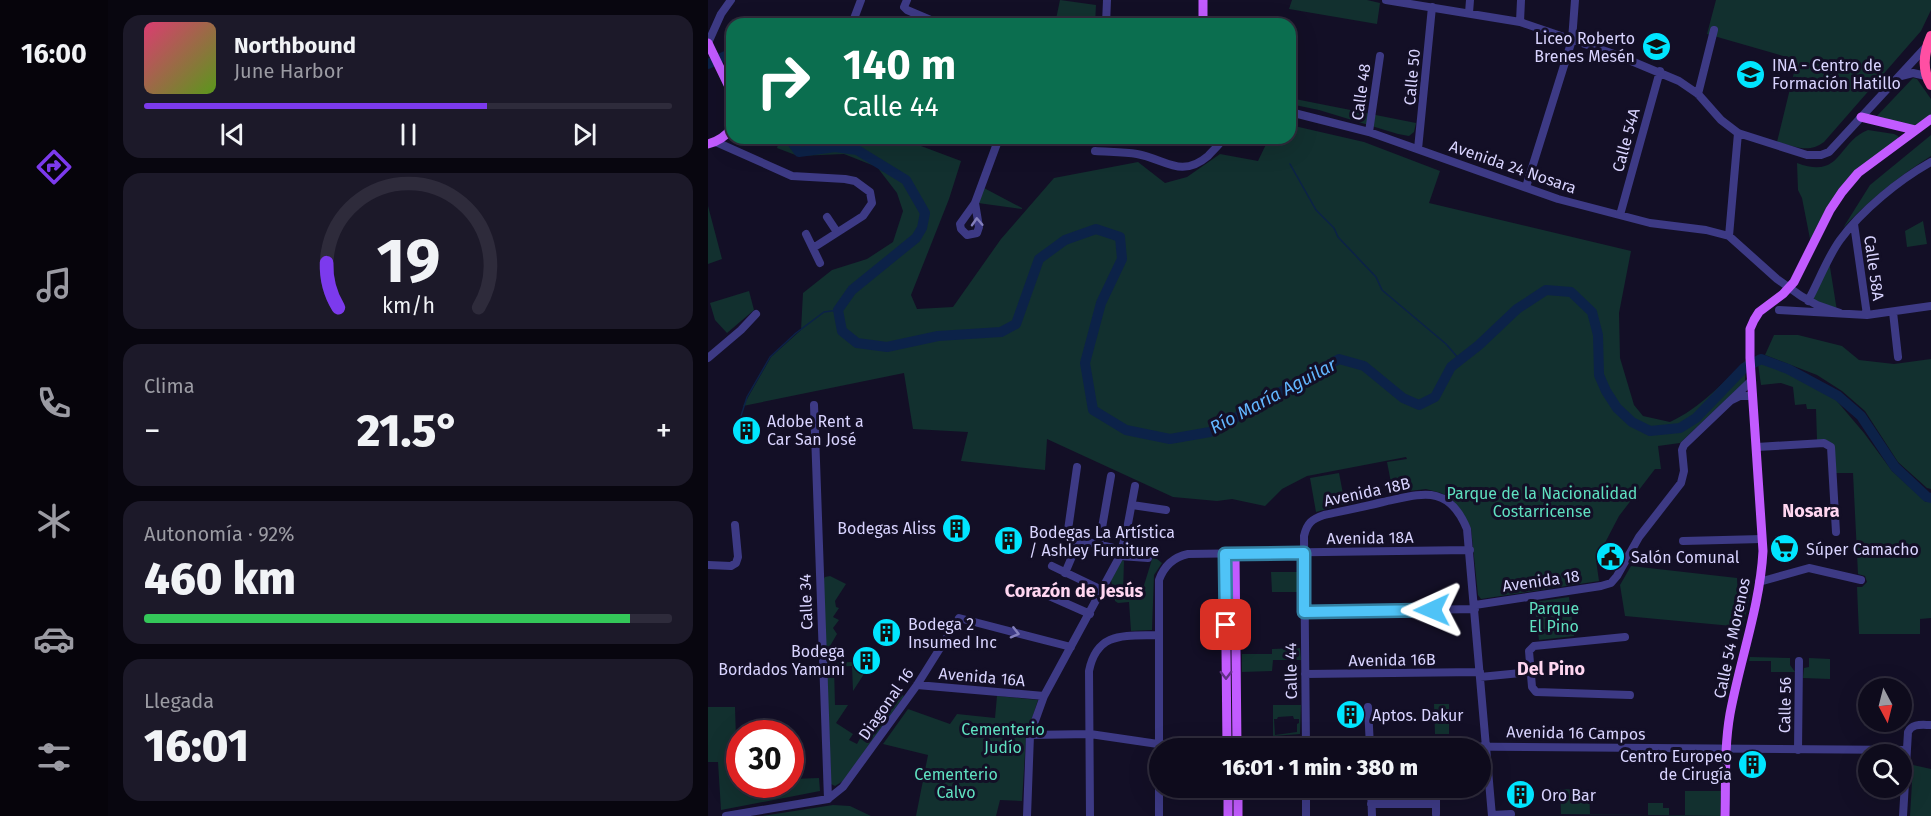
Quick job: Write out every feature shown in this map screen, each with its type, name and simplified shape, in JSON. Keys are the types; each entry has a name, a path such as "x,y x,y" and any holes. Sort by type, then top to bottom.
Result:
{"highway":[{"path":"1928,81 1925,48 1931,36"}],"main road":[{"path":"1203,0 1203,18"},
{"path":"708,43 726,81"},
{"path":"1861,117 1915,130"},
{"name":"Calle 54 Morenos","path":"1725,816 1726,749 1730,716 1760,582 1762,539 1750,329 1759,312 1783,294 1794,282 1830,210 1858,173 1931,119"},
{"path":"712,143 726,136"},
{"path":"1225,554 1232,738"},
{"path":"1232,738 1235,554"},
{"path":"1228,798 1228,816"},
{"path":"1238,798 1238,816"}],"street":[{"path":"708,43 731,0"},
{"path":"854,18 861,0"},
{"path":"1106,18 1107,0"},
{"path":"1386,0 1407,1 1520,22 1660,71 1698,94 1721,120 1742,134 1807,154 1821,155 1829,152 1925,48"},
{"path":"1469,13 1470,0"},
{"path":"1520,22 1521,0"},
{"path":"1526,187 1572,40 1575,0"},
{"path":"906,4 930,18"},
{"name":"Calle 50","path":"1418,149 1432,7"},
{"path":"1698,94 1714,30"},
{"name":"Calle 48","path":"1369,132 1380,56"},
{"name":"Calle 54A","path":"1620,215 1660,71"},
{"path":"1900,76 1913,73 1928,81"},
{"name":"Avenida 24 Nosara","path":"1296,114 1369,132 1558,198 1650,223 1706,230 1729,236"},
{"path":"1742,134 1737,142 1729,236 1777,279 1808,301 1840,313"},
{"path":"712,143 792,176 855,181 865,187 872,195 869,210 813,248"},
{"path":"975,203 997,144"},
{"path":"1095,151 1138,154 1174,168 1189,166 1205,158 1220,144"},
{"path":"1808,301 1830,256 1854,224 1878,201 1931,162"},
{"path":"827,217 837,232"},
{"name":"Calle 58A","path":"1854,224 1867,315"},
{"path":"806,234 820,263"},
{"path":"1779,310 1867,315 1931,306"},
{"path":"1893,312 1898,357"},
{"path":"708,358 756,314"},
{"path":"1728,402 1751,377"},
{"path":"1728,402 1740,396 1753,396"},
{"name":"Avenida 18","path":"1304,612 1475,607 1611,583 1651,521 1681,483 1684,471 1682,450 1684,445 1728,402"},
{"name":"Calle 34","path":"814,405 828,799"},
{"path":"1757,447 1820,443 1831,447 1836,532"},
{"path":"1077,467 1068,530 1070,534 1079,540 1099,544 1121,553 1148,558"},
{"path":"1099,544 1110,476"},
{"path":"1027,816 1030,735 1044,696 1121,553 1135,486"},
{"name":"Avenida 18B","path":"1309,523 1314,518 1324,515 1423,494 1431,494 1450,503 1457,510 1467,529 1470,550 1485,738"},
{"path":"1132,505 1166,510"},
{"name":"Calle 44","path":"1306,738 1304,536 1309,523"},
{"path":"708,565 731,566 736,563 738,557 735,525"},
{"path":"1127,530 1163,536"},
{"path":"1683,541 1762,539"},
{"path":"1065,573 1079,540"},
{"name":"Avenida 18A","path":"1158,635 1159,580 1167,566 1184,554 1470,550"},
{"path":"1052,566 1102,590"},
{"path":"1760,582 1809,568 1861,580"},
{"path":"1047,595 1090,614"},
{"name":"Diagonal 16","path":"828,799 843,787 917,685 958,618 1071,647"},
{"path":"1090,816 1089,671 1093,655 1109,640 1119,636 1158,635 1158,738"},
{"path":"1625,637 1531,647 1529,651 1530,672 1533,690 1538,692 1630,695"},
{"name":"Calle 56","path":"1798,750 1799,661"},
{"name":"Avenida 16B","path":"1305,674 1530,672"},
{"name":"Avenida 16A","path":"917,685 1044,696"},
{"path":"1368,707 1370,738"},
{"path":"1907,744 1911,727 1931,725"},
{"name":"Avenida 16 Campos","path":"1030,735 1090,734 1149,743"},
{"name":"Avenida 16 Campos","path":"1491,745 1858,750"},
{"path":"1159,798 1159,816"},
{"path":"1306,798 1306,816"},
{"path":"1371,798 1372,816"},
{"name":"Avenida 18B","path":"1490,798 1492,815"},
{"path":"1903,816 1904,798"},
{"path":"726,816 828,799"},
{"path":"1371,804 1436,800 1436,814"},
{"path":"1492,815 1511,814"}],"green space":[{"path":"1060,0 1096,5 1095,18 1056,18"},
{"path":"1292,0 1367,0 1380,3 1377,24 1289,9"},
{"path":"1716,0 1931,0 1931,10 1921,31 1824,142 1807,148 1777,142 1797,60 1707,34"},
{"path":"1913,78 1917,79 1931,99 1931,115 1912,127 1875,118"},
{"path":"1296,99 1416,123 1414,132 1409,136 1296,105"},
{"name":"Parque de la Nacionalidad Costarricense","path":"1296,126 1364,142 1440,171 1429,203 1631,251 1619,313 1620,358 1634,405 1643,416 1670,422 1691,410 1710,395 1746,360 1745,382 1680,443 1658,446 1661,469 1655,469 1619,516 1596,560 1599,581 1481,599 1478,595 1471,528 1453,500 1441,493 1426,489 1393,493 1387,462 1407,459 1406,457 1307,476 1282,489 1265,506 1232,499 1217,501 1173,497 1047,439 1045,470 961,461 968,432 913,429 904,373 743,406 771,357 801,330 803,293 832,270 867,259 893,242 903,211 897,193 877,167 844,154 798,156 777,148 778,144 921,144 921,146 961,161 949,199 911,295 917,309 953,307 1001,239 1054,178 1138,162 1165,183 1187,177 1220,154 1258,161 1266,144 1296,144"},
{"path":"1868,130 1894,134 1899,139 1854,176 1811,244 1802,198 1798,190 1797,163 1823,167 1831,163 1850,143"},
{"path":"1931,135 1931,156 1885,189 1843,228 1870,185"},
{"path":"984,188 1022,208 1022,209 978,203"},
{"path":"708,206 722,259 708,264"},
{"path":"1923,221 1927,244 1907,247 1905,231"},
{"path":"1829,261 1837,311 1812,301"},
{"path":"749,291 754,310 727,333 715,320 710,303"},
{"path":"1774,335 1798,335 1842,346 1859,360 1894,364 1931,359 1931,489 1898,462 1865,411 1842,391 1817,375 1765,355"},
{"path":"1765,363 1787,371 1836,400 1892,471 1926,502 1931,502 1931,618 1920,619 1920,634 1859,634 1857,587 1862,587 1867,582 1865,576 1858,574 1853,473 1836,473 1833,445 1817,440 1816,409 1807,409 1806,404 1795,405 1793,387 1781,383 1761,385 1758,364"},
{"path":"1339,473 1345,504 1316,512 1310,478"},
{"path":"1153,556 1162,563 1154,575 1152,630 1131,631 1129,602 1115,601 1111,580 1122,560 1124,561 1123,592 1141,595"},
{"path":"1631,566 1737,578 1738,594 1750,595 1743,627 1625,616 1620,585"},
{"path":"1271,572 1298,572 1299,592 1272,592"},
{"path":"830,576 846,584 835,601 836,607 839,608 833,617 839,620 833,628 837,634 830,646 830,663 852,662 866,671 853,691 852,666 834,667 835,705 848,705 836,723 853,734 849,740 857,744 865,729 871,733 878,721 873,718 877,712 880,714 893,689 904,696 843,781 835,786 831,784 823,580"},
{"name":"Parque El Pino","path":"1569,597 1574,636 1539,640 1534,602"},
{"path":"1300,648 1301,660 1273,660 1272,671 1242,672 1242,654 1272,654 1272,649"},
{"path":"1750,657 1790,658 1790,665 1795,672 1771,672 1771,661 1749,661"},
{"path":"1809,658 1830,659 1830,679 1803,678 1804,668 1809,667"},
{"name":"Cementerio Judío","path":"997,696 1038,700 1026,737 1022,801 1000,800 996,816 916,816 928,755 883,744 908,709 950,724 957,714 995,718"},
{"path":"1434,704 1449,704 1449,734 1435,734"},
{"path":"1273,705 1301,705 1300,734 1273,736","holes":["1293,716 1294,719 1299,719 1297,732 1275,735 1274,719"]},
{"path":"708,707 735,707 735,720 726,720 726,798 784,798 721,810 718,762 708,762"},
{"path":"1913,765 1931,769 1931,816 1910,816"},
{"path":"819,778 820,791 804,794 804,779"},
{"path":"1560,789 1589,790 1590,814 1648,815 1648,803 1663,803 1663,808 1669,808 1669,815 1685,815 1685,791 1721,791 1720,816 1561,814"},
{"name":"Cementerio Calvo","path":"833,805 850,806 871,816 762,816"}],"waterway":[{"name":"Río María Aguilar","path":"708,64 726,56"},
{"name":"Río María Aguilar","path":"793,144 799,152 835,147 857,150 906,180 925,213 922,228 916,238 852,290 838,310 842,331 857,343 887,347 938,336 1001,332 1016,324 1039,259 1065,240 1096,229 1120,237 1122,259 1101,303 1085,363 1093,410 1126,430 1170,439 1210,432 1339,359 1364,366 1403,398 1419,405 1435,397 1451,367 1479,345 1517,309 1546,290 1571,292 1592,312 1598,335 1599,375 1617,408 1632,422 1650,431 1680,428 1696,418 1744,368 1761,359 1788,369 1838,396 1861,416 1895,467 1927,497 1931,498"},
{"path":"1290,164 1316,210 1376,277 1382,290 1446,344 1460,360"},
{"path":"741,416 747,397 770,357 824,312 838,310"}],"place":[{"name":"Liceo Roberto Brenes Mesén","path":"1656,47"},
{"name":"INA - Centro de Formación Hatillo","path":"1751,74"},
{"name":"Adobe Rent a Car San José","path":"746,430"},
{"name":"Bodegas Aliss","path":"957,528"},
{"name":"Bodegas La Artística / Ashley Furniture","path":"1008,541"},
{"name":"Súper Camacho","path":"1785,549"},
{"name":"Salón Comunal","path":"1610,557"},
{"name":"Bodega 2 Insumed Inc","path":"887,633"},
{"name":"Bodega Bordados Yamuni","path":"866,660"},
{"name":"Aptos. Dakur","path":"1351,715"},
{"name":"Centro Europeo de Cirugía","path":"1753,765"},
{"name":"Oro Bar","path":"1520,795"}],"district":[{"name":"Nosara","path":"1811,511"},
{"name":"Corazón de Jesús","path":"1074,591"},
{"name":"Del Pino","path":"1551,669"}],"route":[{"path":"1226,625 1225,554 1304,553 1304,612 1432,610"}]}
